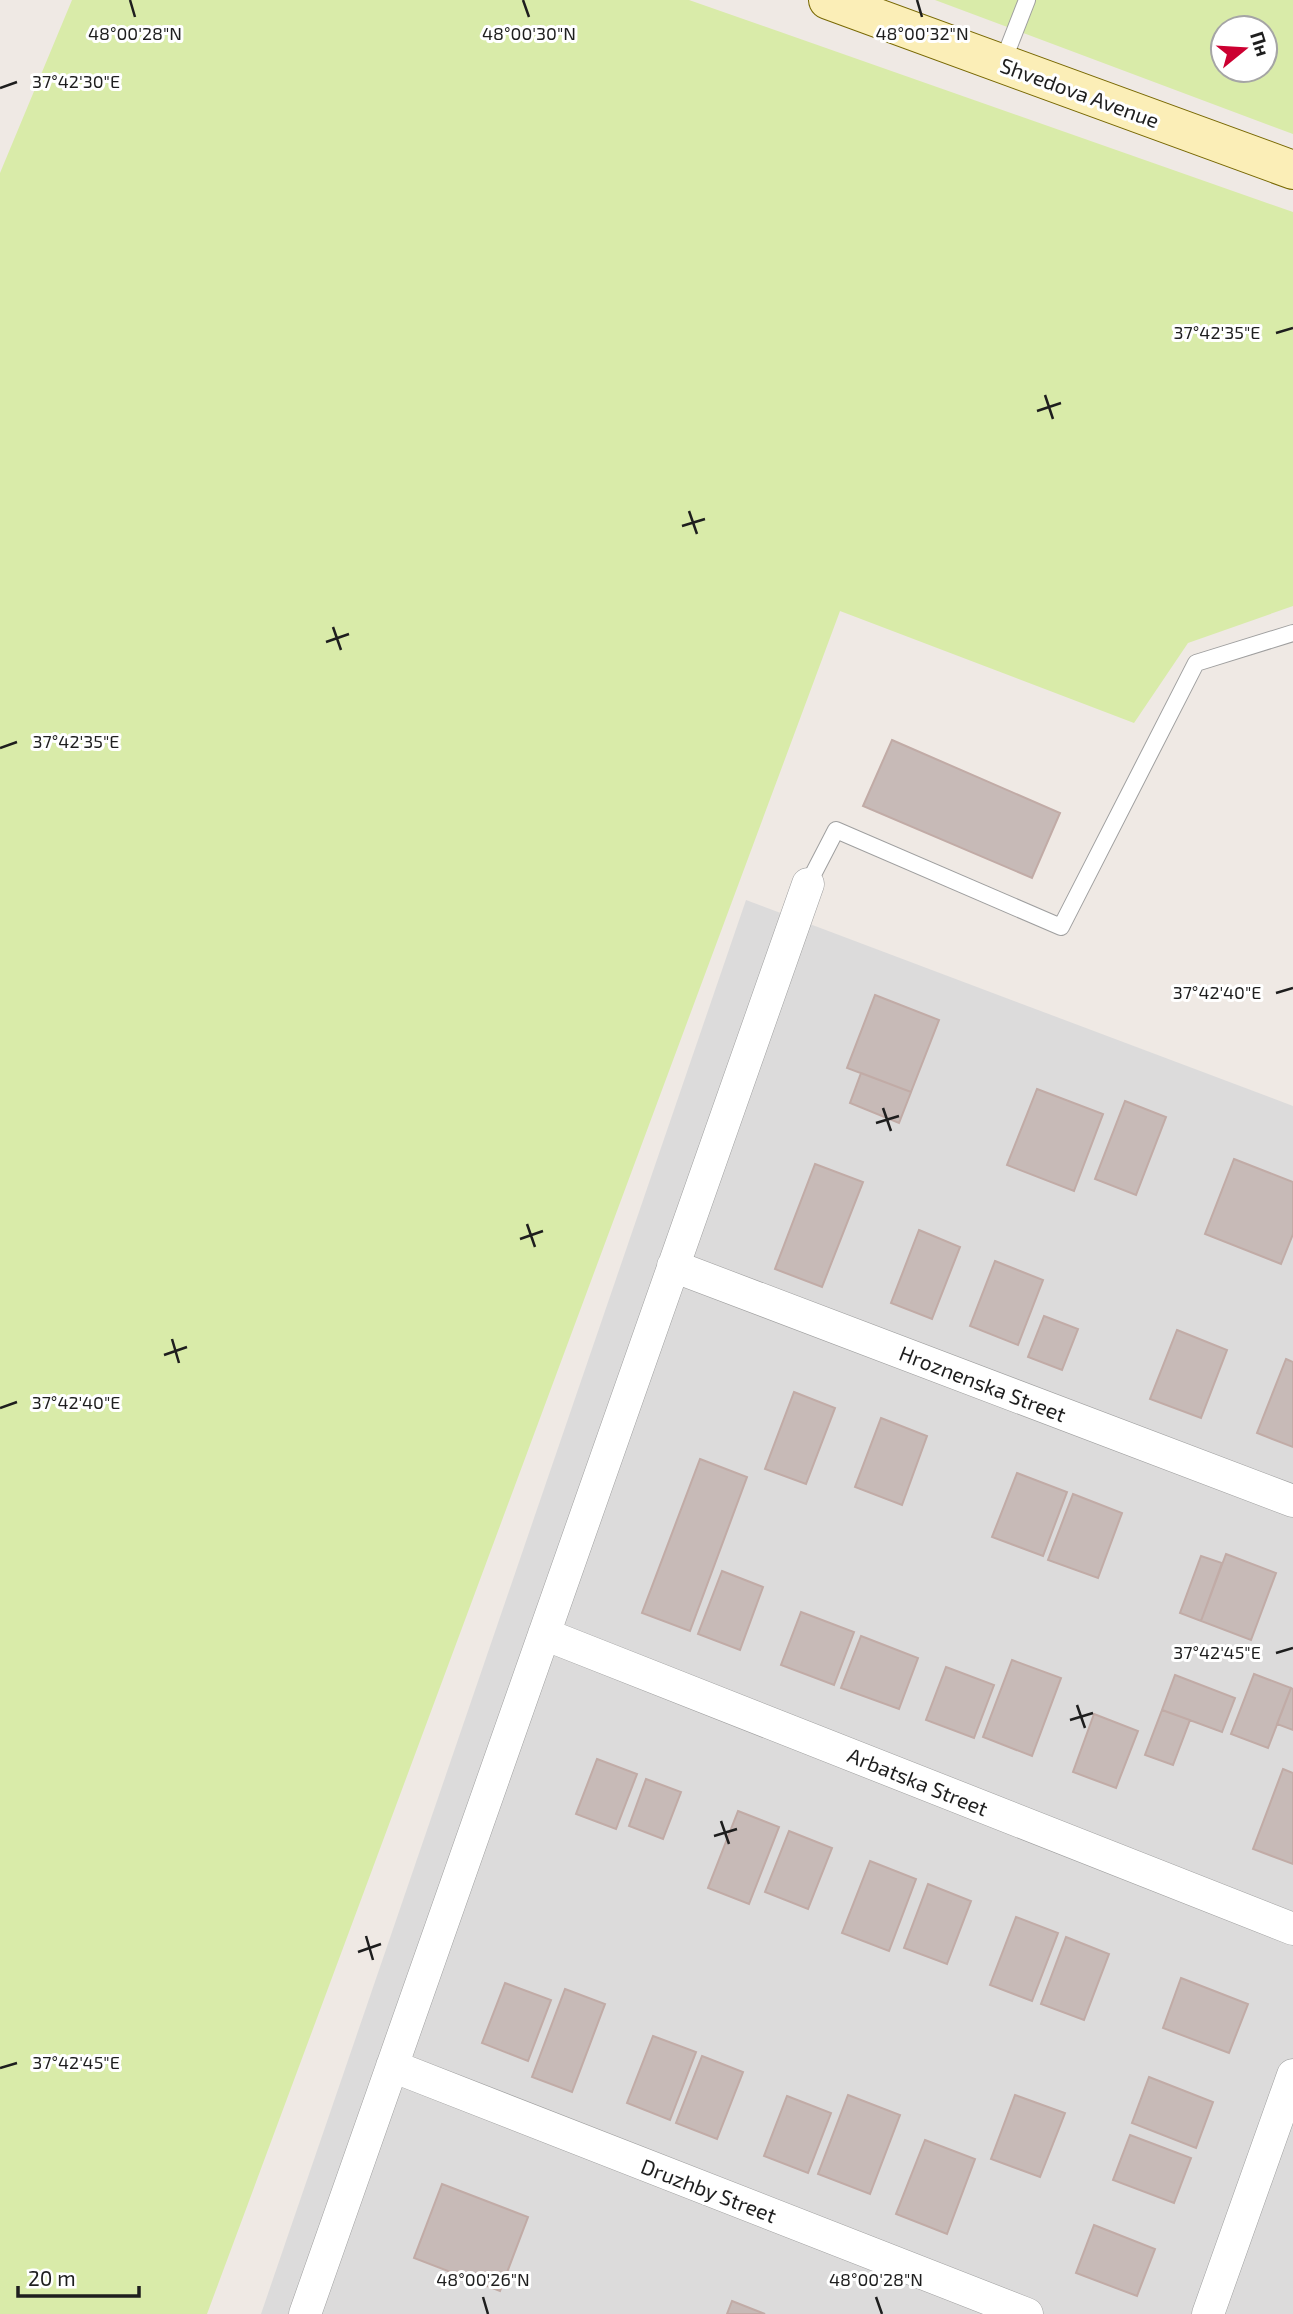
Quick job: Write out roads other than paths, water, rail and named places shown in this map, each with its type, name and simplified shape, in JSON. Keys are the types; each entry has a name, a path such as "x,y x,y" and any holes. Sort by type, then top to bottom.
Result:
{"street":[{"name":"Shvedova Avenue","path":"828,0 1293,170"},
{"path":"305,2314 808,884"},
{"name":"Hroznenska Street","path":"673,1266 1293,1501"},
{"name":"Arbatska Street","path":"544,1634 1293,1929"},
{"name":"Druzhby Street","path":"392,2066 1027,2314"},
{"path":"1208,2314 1293,2075"}],"lane":[{"path":"1002,64 1027,0"},
{"path":"808,884 836,830 1061,926 1196,663 1293,633"}]}
